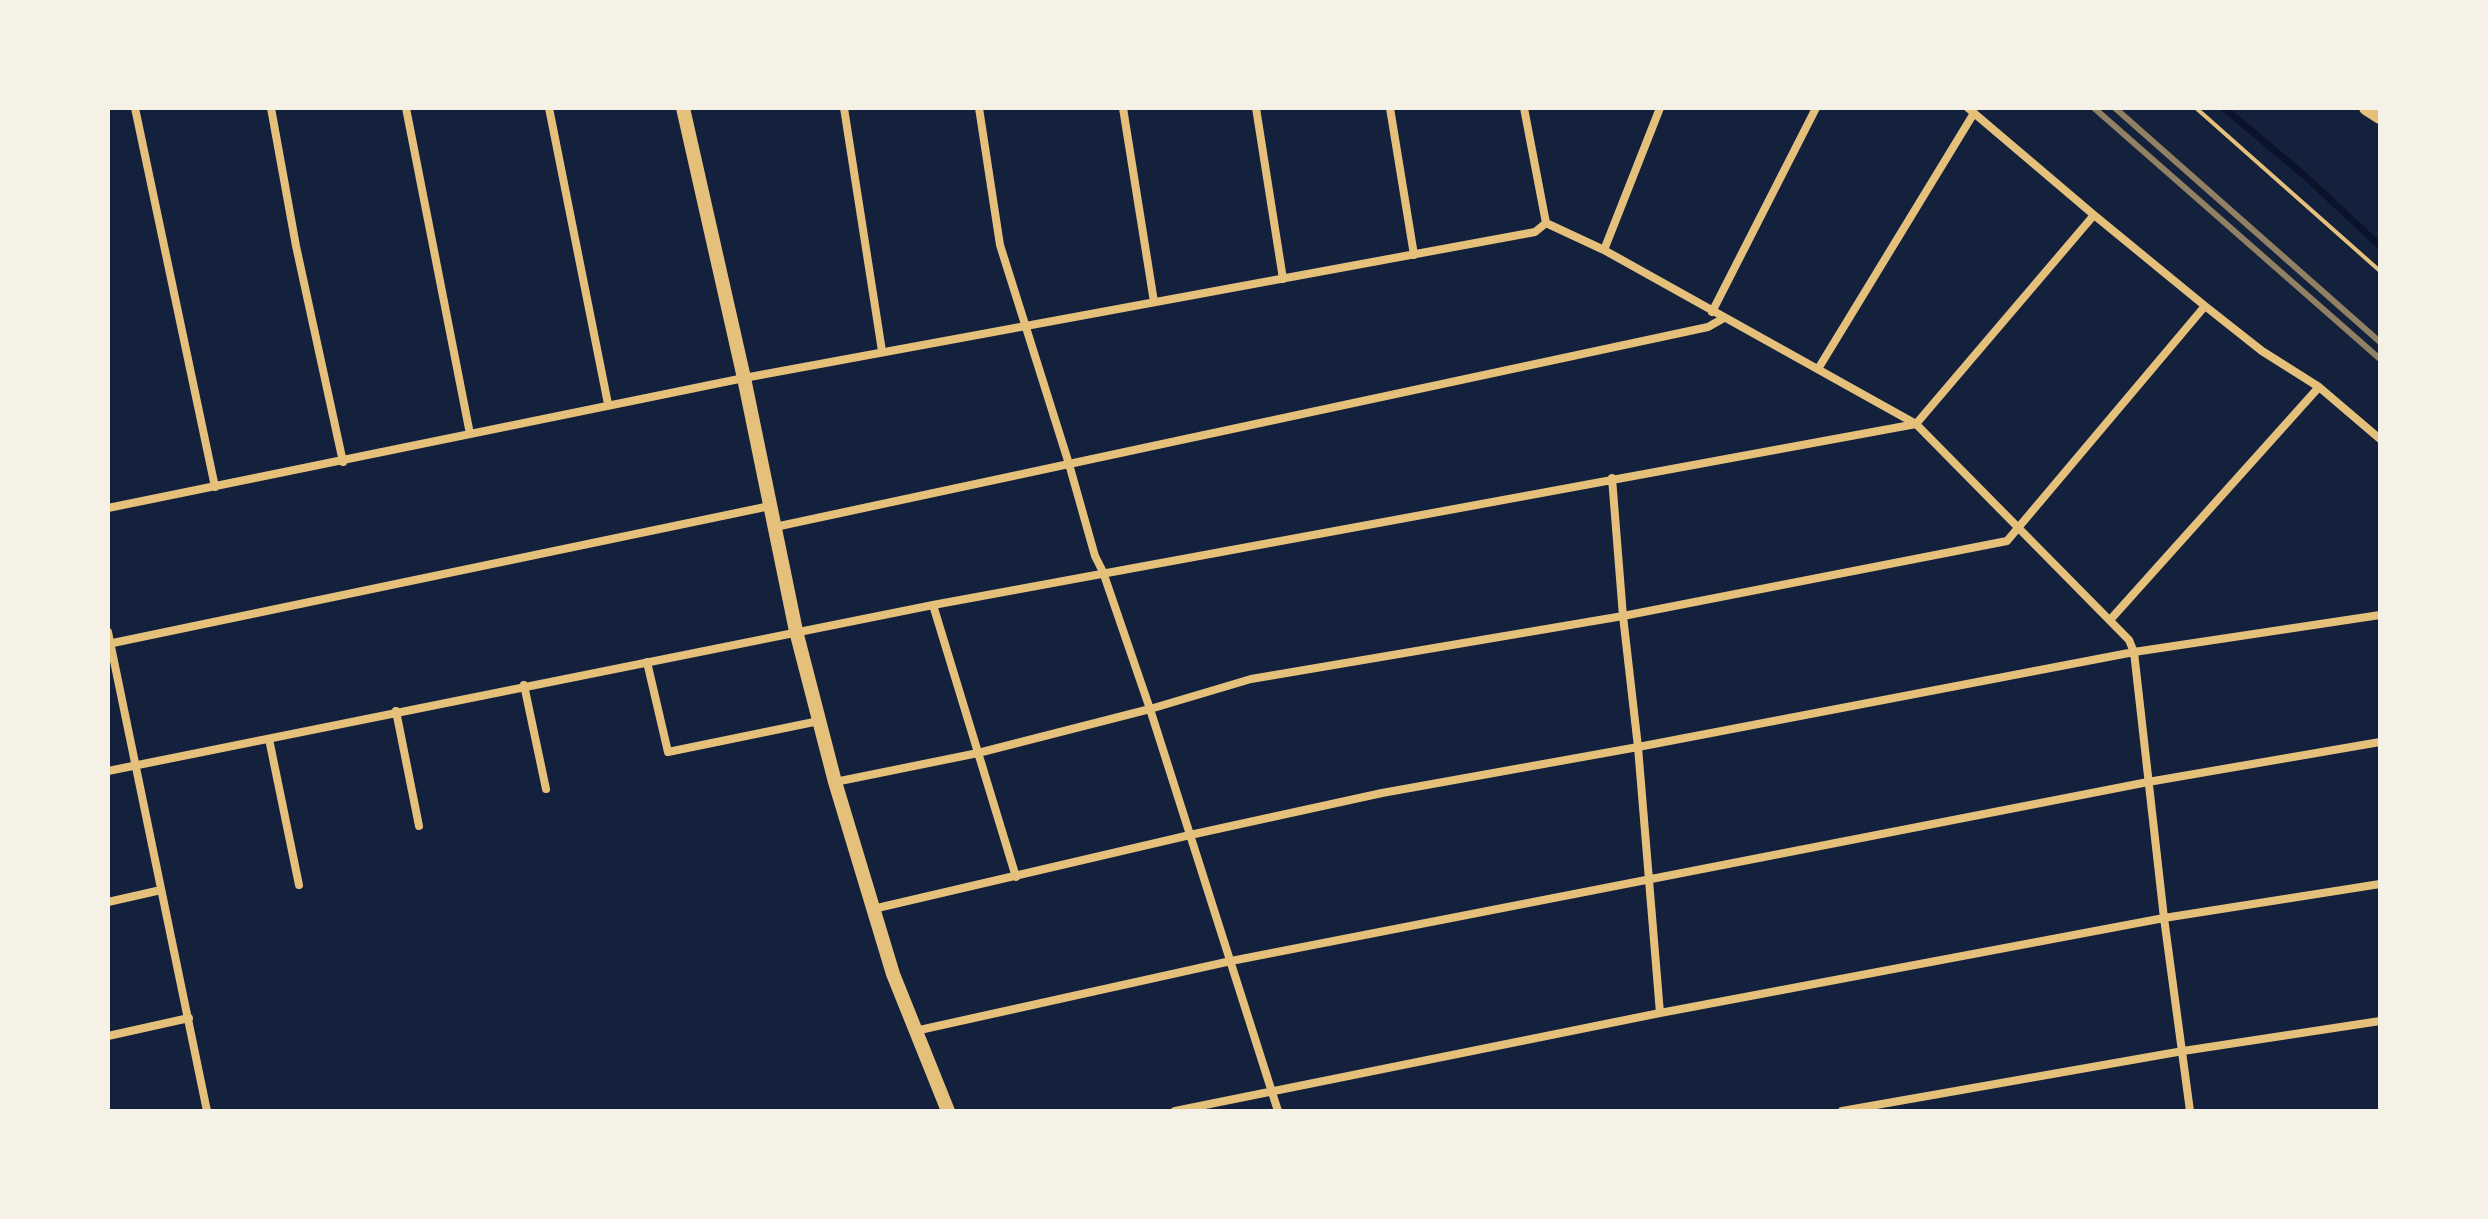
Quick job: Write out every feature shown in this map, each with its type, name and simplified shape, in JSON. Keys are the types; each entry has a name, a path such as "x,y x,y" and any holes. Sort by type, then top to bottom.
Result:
{"street":[{"path":"135,108 215,487"},
{"path":"271,108 296,246 343,462"},
{"path":"406,108 470,434"},
{"path":"549,108 608,404"},
{"path":"683,108 744,378 796,631 835,782 893,974 948,1111"},
{"path":"844,108 882,351"},
{"path":"979,108 1000,245 1095,556 1150,709 1278,1111"},
{"path":"1123,108 1154,302"},
{"path":"1256,108 1283,279"},
{"path":"1390,108 1414,255"},
{"path":"1524,108 1546,223"},
{"path":"1604,250 1660,108"},
{"path":"1712,312 1816,108"},
{"path":"2366,108 2380,117"},
{"path":"1818,369 1971,110 2205,306 2262,351 2319,387 2380,439"},
{"path":"108,771 524,685 1103,572 1916,424 2094,215"},
{"path":"108,508 343,462 608,404 882,351 1535,232 1546,223"},
{"path":"1546,223 1604,250 1916,424 2129,640 2134,652 2164,918 2190,1111"},
{"path":"835,782 978,753 1150,709 1251,679 1623,616 2007,541 2205,306"},
{"path":"775,527 1708,327 1724,318"},
{"path":"2110,620 2319,387"},
{"path":"1612,478 1660,1013"},
{"path":"109,644 770,506"},
{"path":"933,605 1016,877"},
{"path":"873,909 1382,793 2134,652 2380,615"},
{"path":"108,632 207,1111"},
{"path":"647,662 668,752 819,721"},
{"path":"524,685 546,789"},
{"path":"396,711 419,826"},
{"path":"269,739 299,885"},
{"path":"915,1031 1231,961 2148,782 2380,742"},
{"path":"1175,1111 1660,1013 2164,918 2380,884"},
{"path":"108,902 161,890"},
{"path":"108,1036 189,1018"},
{"path":"1842,1111 2183,1051 2380,1021"}],"path":[{"path":"2196,108 2380,271"}],"waterway":[{"path":"2224,108 2305,176 2380,246"}],"railway":[{"path":"2094,108 2380,359"},
{"path":"2115,108 2380,342"}]}
